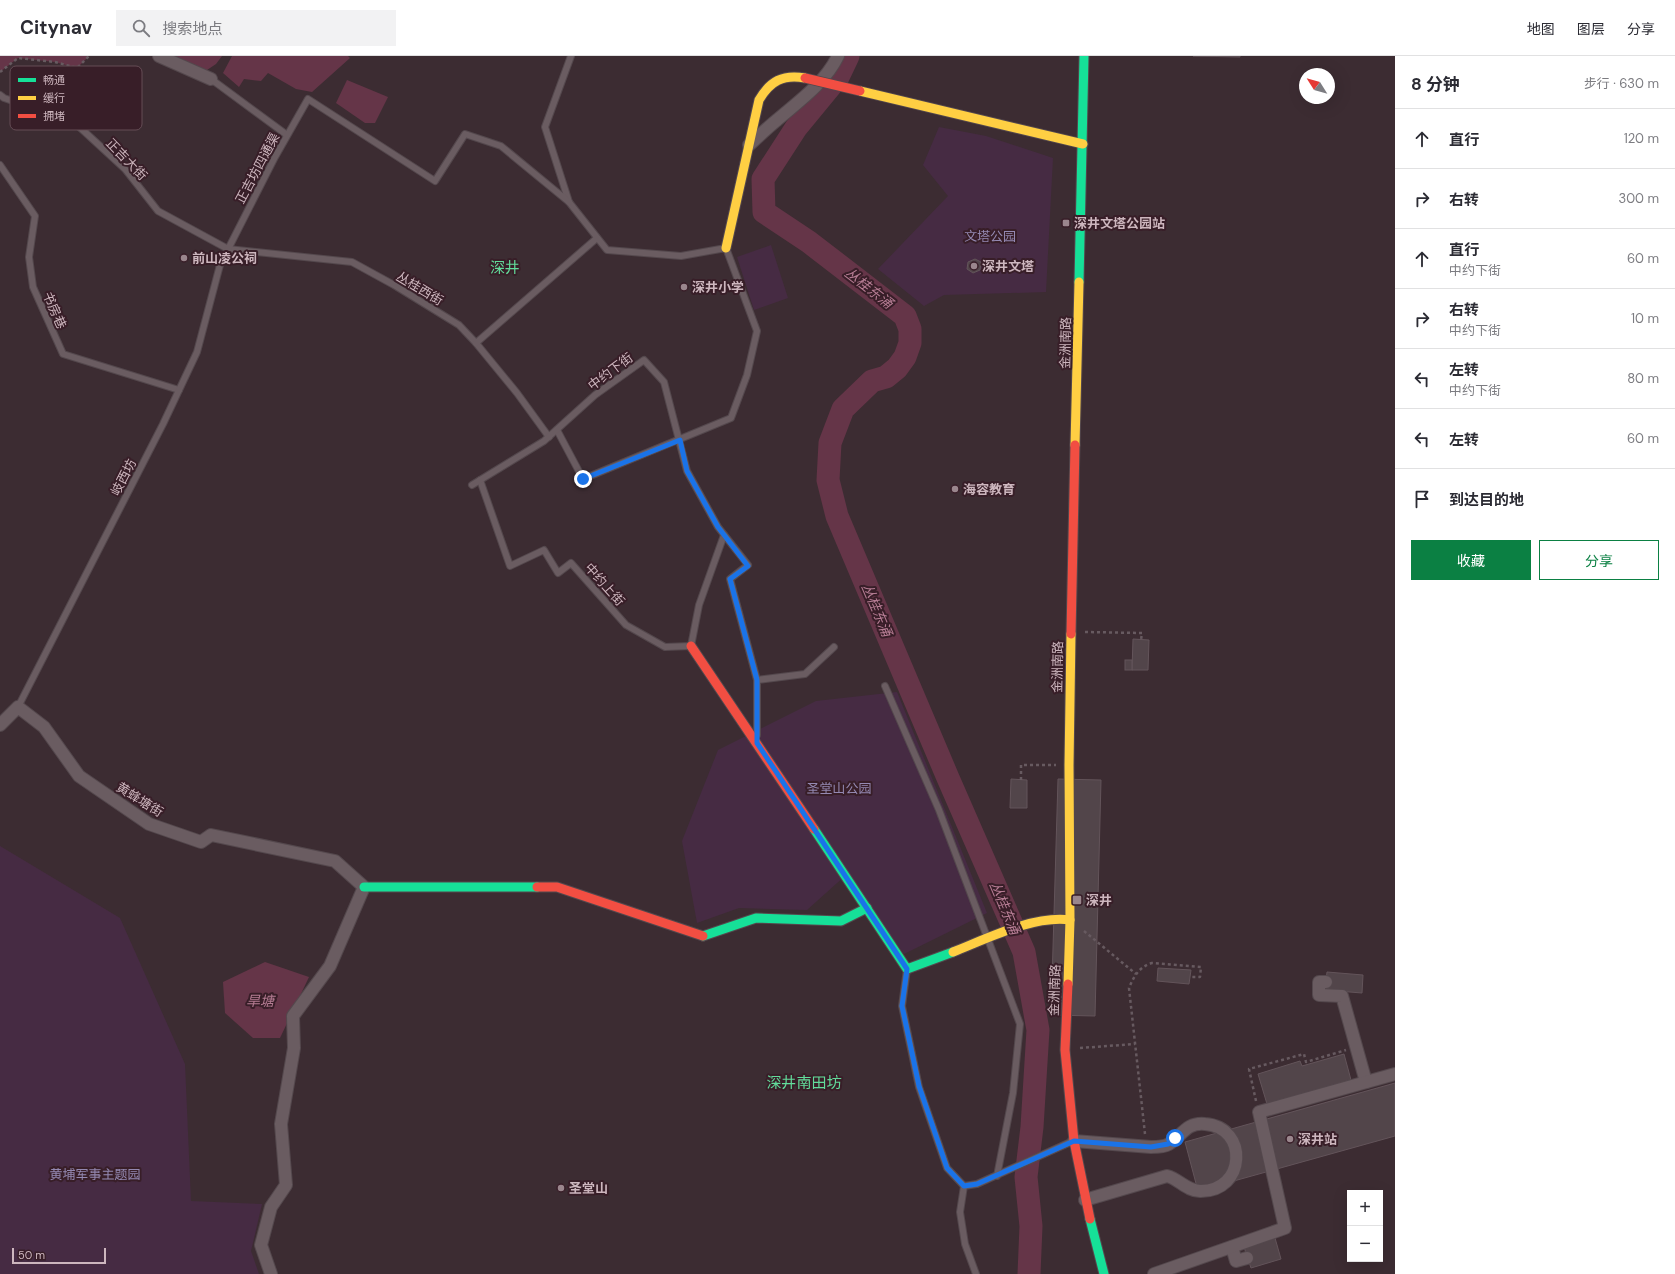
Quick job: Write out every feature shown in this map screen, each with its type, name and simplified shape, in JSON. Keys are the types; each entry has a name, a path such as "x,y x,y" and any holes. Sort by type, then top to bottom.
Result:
{"street":[{"path":"159,56 211,80"},
{"path":"749,146 777,120 802,100 832,69 838,56"},
{"name":"金洲南路","path":"1084,56 1071,632 1069,765 1070,920 1065,1050 1074,1141 1084,1200 1104,1274"},
{"path":"726,248 759,100 764,90 773,82 783,77 794,76 860,90 1083,144"},
{"path":"691,646 907,969 1025,925 1045,919 1062,918 1070,920"},
{"path":"0,725 18,707"},
{"name":"黄蜂塘街","path":"18,707 44,727 78,776 150,824 201,842 211,835 335,860 364,887"},
{"path":"271,1274 261,1245 271,1207 286,1185 281,1124 294,1048 293,1016 330,966 364,887 557,887 702,936 756,918 841,921 867,908"},
{"path":"1326,982 1319,982 1319,995 1342,996 1366,1082"},
{"path":"1154,1274 1285,1228 1259,1112 1395,1074"},
{"path":"1074,1141 1161,1146 1168,1144 1183,1130 1193,1125 1214,1125 1224,1131 1234,1144 1237,1160 1234,1171 1228,1180 1219,1187 1208,1191 1197,1191 1173,1177 1167,1176 1152,1179 1084,1200"},
{"path":"1232,1247 1236,1261 1247,1258"}],"lane":[{"path":"557,430 583,479 731,418 747,375 757,331 726,248 681,256 607,250 569,202 545,127 571,56"},
{"path":"211,80 287,135"},
{"name":"正吉坊四通渠","path":"228,249 287,135 308,99 435,180 465,134 501,146 569,202"},
{"name":"正吉大街","path":"83,130 125,169 158,211 228,249"},
{"name":"书房巷","path":"0,165 35,216 29,257 33,287 63,354 179,390"},
{"path":"476,343 597,238"},
{"name":"丛桂西街","path":"228,249 352,262 394,285 459,325 476,343 517,393 549,437"},
{"name":"岐西坊","path":"18,707 197,352 220,265 228,249"},
{"name":"中约下街","path":"472,485 544,442 595,395 644,360 664,382 687,471 724,535 748,566 730,579 757,680"},
{"name":"中约上街","path":"480,480 510,566 544,550 558,573 571,563 626,625 665,647 691,646"},
{"path":"691,646 699,605 724,535"},
{"path":"757,743 757,680 804,674 834,647"},
{"path":"886,686 939,810 989,938 1020,1024 1013,1093 997,1176"},
{"path":"907,969 902,1006 919,1086 947,1168 964,1186"},
{"path":"964,1186 977,1184 997,1176 1074,1141"},
{"path":"964,1186 960,1212 965,1244 976,1274"}],"path":[{"path":"79,66 88,56"},
{"path":"0,72 18,58 54,62 69,66"},
{"path":"1071,632 1142,633 1141,640"},
{"path":"1020,780 1021,765 1069,765"},
{"path":"1070,920 1136,974"},
{"path":"1146,1146 1129,988 1136,974 1144,966 1152,963 1201,968 1200,977 1190,977"},
{"path":"1065,1050 1135,1044"},
{"path":"1259,1112 1249,1069 1304,1054 1306,1062 1356,1047"}],"green space":[{"name":"文塔公园","path":"939,127 986,136 1053,158 1046,292 944,295 924,306 878,269 948,196 923,165"},
{"path":"771,245 788,298 754,310 737,257"},
{"name":"圣堂山公园","path":"897,692 987,913 904,954 846,875 807,910 739,908 697,923 682,841 718,750 816,701"},
{"name":"黄埔军事主题园","path":"0,846 120,918 185,1064 191,1201 262,1204 251,1251 259,1274 0,1274"}],"water":[{"path":"0,56 89,56 79,66 70,66 55,62 18,58 0,72"},
{"path":"168,56 222,56 216,64 204,72"},
{"path":"232,56 348,56 350,58 312,92 296,89 268,73 261,81 244,79 239,87 223,73"},
{"path":"347,80 388,97 375,123 365,123 336,103"},
{"name":"旱塘","path":"265,962 309,977 280,1038 253,1038 225,1013 223,982"}],"building":[{"path":"1193,56 1240,56 1240,57"},
{"name":"深井文塔","path":"975,259 981,262 980,270 973,273 967,269 968,262"},
{"path":"1133,639 1149,640 1148,670 1132,670"},
{"path":"1125,660 1132,660 1132,670 1125,670"},
{"path":"1011,779 1027,780 1027,808 1010,808"},
{"name":"深井","path":"1058,779 1101,780 1095,1016 1051,1015"},
{"path":"1158,968 1191,970 1189,984 1157,981"},
{"path":"1327,972 1363,975 1362,993 1325,990"},
{"path":"1344,1054 1351,1080 1267,1104 1258,1074 1300,1061 1302,1066"},
{"name":"深井站","path":"1395,1083 1395,1136 1198,1191 1185,1142"},
{"path":"1275,1238 1281,1259 1251,1268 1244,1247"}],"waterway":[{"name":"丛桂东涌","path":"848,56 838,77 796,128 763,179 764,212 809,242 905,316 910,329 910,343 905,357 897,368 886,377 872,381 843,409 830,443 828,480 837,516 948,778 1024,952 1038,1030 1032,1127 1026,1177 1031,1226 1029,1274"}],"traffic: fast":[{"path":"1079,282 1084,56"},
{"path":"814,829 907,969 953,952"},
{"path":"364,887 537,887"},
{"path":"703,936 756,918 841,921 867,908"},
{"path":"1090,1219 1104,1274"}],"traffic: slow":[{"path":"726,248 759,100 763,93 778,80 790,77 805,78"},
{"path":"860,91 1083,144"},
{"path":"1075,445 1079,282"},
{"path":"1068,984 1070,920 1069,765 1071,634"},
{"path":"953,952 1026,924 1056,919 1070,920"}],"traffic: jam":[{"path":"805,78 860,91"},
{"path":"1071,634 1075,445"},
{"path":"691,646 814,829"},
{"path":"537,887 557,887 703,936"},
{"path":"1068,984 1065,1050 1074,1141 1090,1219"}],"place":[{"name":"深井文塔公园站","path":"1066,223"},
{"name":"前山凌公祠","path":"184,258"},
{"name":"深井文塔","path":"974,266"},
{"name":"深井小学","path":"684,287"},
{"name":"海容教育","path":"955,489"},
{"name":"深井","path":"1077,900"},
{"name":"深井站","path":"1290,1139"},
{"name":"圣堂山","path":"561,1188"}],"district":[{"name":"深井","path":"505,268"},
{"name":"深井南田坊","path":"804,1083"}],"route":[{"path":"583,479 680,440 687,471 718,527 748,566 730,579 757,680 757,743 907,969 902,1006 919,1086 947,1168 964,1186 977,1184 1074,1141 1151,1147 1168,1144 1175,1138"}]}
